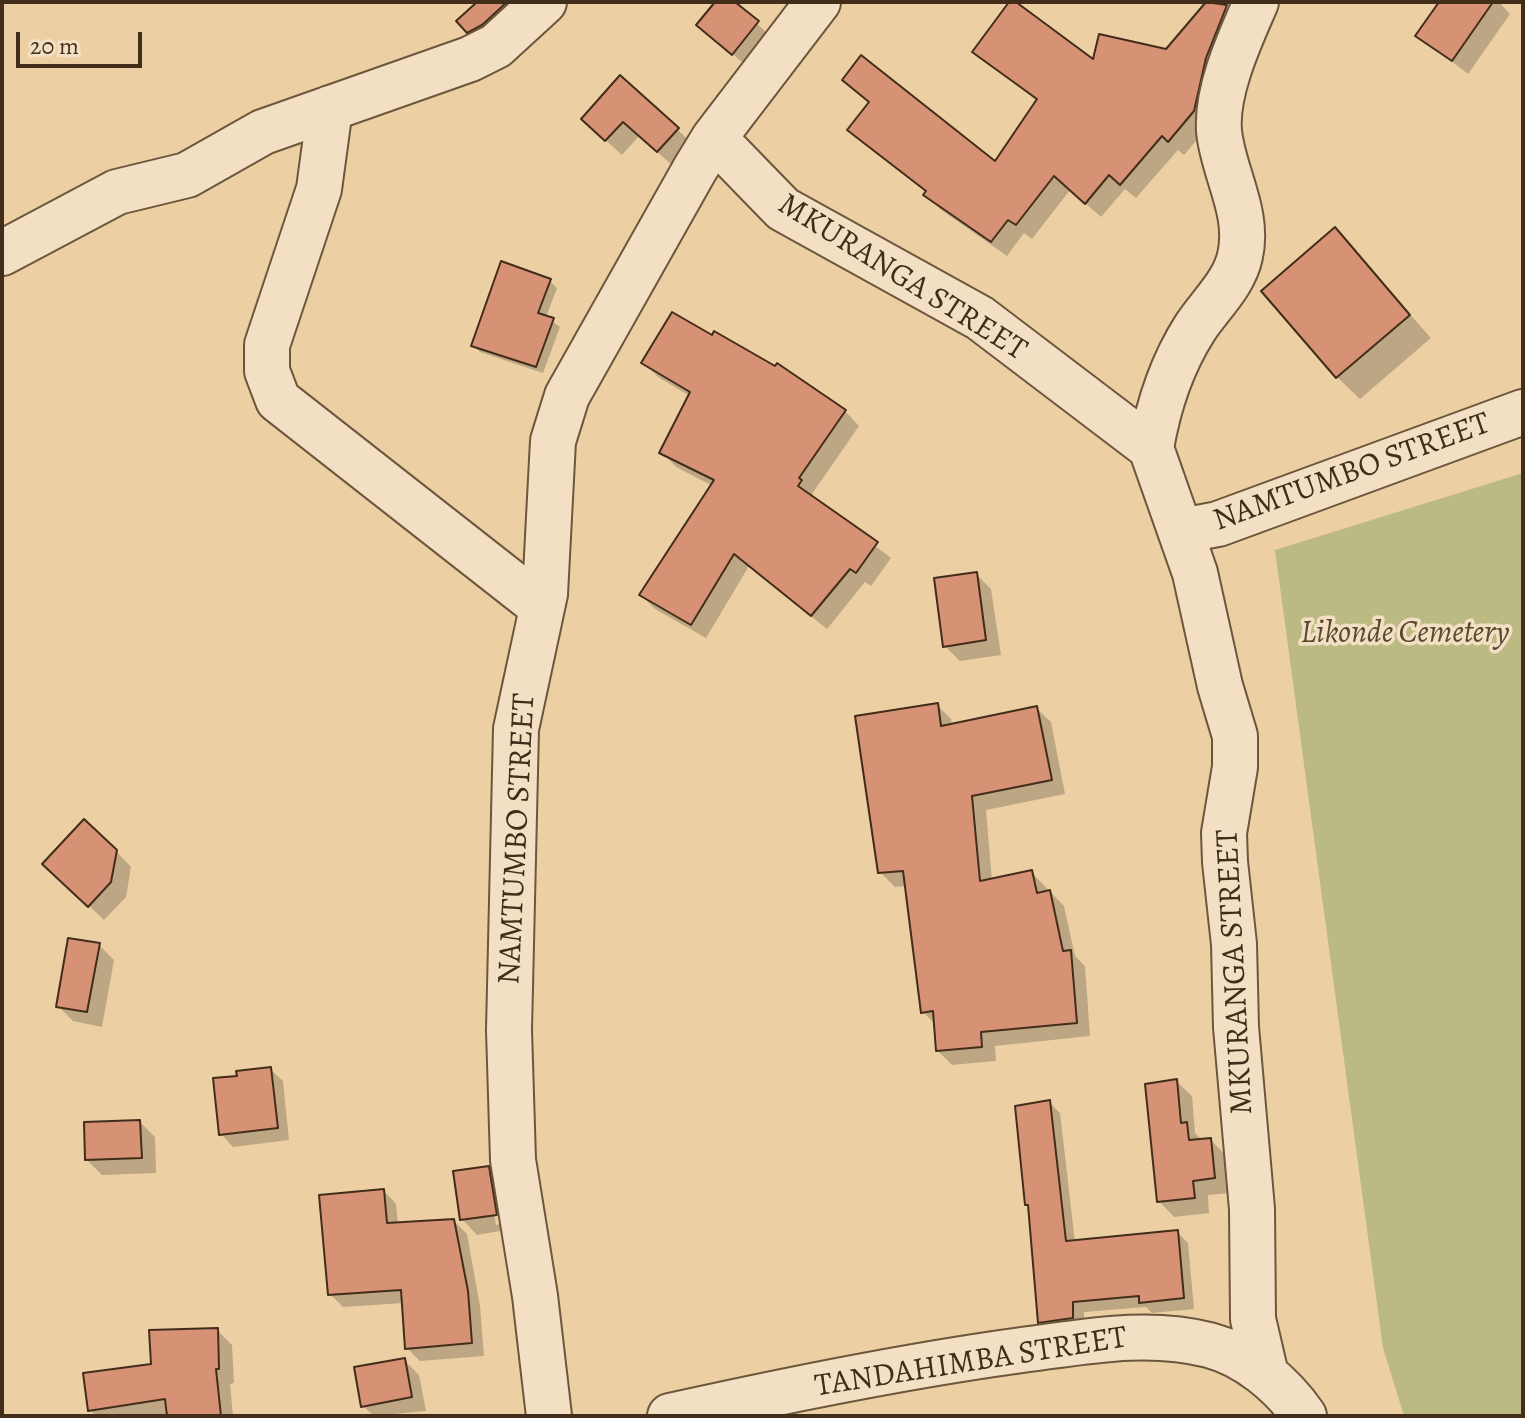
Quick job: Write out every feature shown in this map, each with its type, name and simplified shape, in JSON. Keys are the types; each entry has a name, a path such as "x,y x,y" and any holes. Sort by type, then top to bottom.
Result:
{"street":[{"path":"2,253 31,241 85,207 117,192 187,175 263,132 470,59 496,46 544,2"},
{"name":"NAMTUMBO STREET","path":"549,1416 513,1160 509,1030 516,729 542,607 553,441 567,396 714,138 818,2"},
{"path":"1151,448 1177,361 1196,327 1229,282 1241,254 1243,233 1237,194 1219,130 1231,70 1256,2"},
{"path":"330,108 319,189 267,345 267,371 278,400 542,607"},
{"name":"MKURANGA STREET","path":"714,138 783,209 980,318 1151,448 1199,586 1220,686 1235,736 1235,767 1224,833 1225,862 1234,944 1236,1027 1252,1209 1253,1319 1266,1375"},
{"name":"NAMTUMBO STREET","path":"1181,531 1218,524 1523,412"},
{"name":"TANDAHIMBA STREET","path":"670,1416 940,1361 1121,1336 1166,1338 1210,1345 1240,1357 1266,1375"},
{"path":"1266,1375 1304,1416"}],"green space":[{"name":"Likonde Cemetery","path":"1523,473 1523,1416 1404,1416 1383,1348 1275,550"}],"building":[{"path":"477,2 507,2 482,25 467,33 456,21"},
{"path":"715,2 735,2 759,21 732,55 696,25"},
{"path":"1009,2 1016,2 1093,59 1099,34 1166,49 1206,2 1227,5 1206,58 1194,111 1168,142 1162,136 1120,185 1109,175 1085,204 1054,176 1016,225 1008,220 991,242 923,195 926,191 847,130 869,102 842,80 861,55 995,161 1037,99 972,52"},
{"path":"1439,2 1493,2 1452,61 1415,36"},
{"path":"620,75 679,128 657,152 623,122 605,141 581,119"},
{"path":"1335,227 1410,315 1336,378 1261,291"},
{"path":"501,261 551,279 538,313 554,318 536,367 471,346"},
{"path":"672,312 712,335 714,331 775,366 777,363 846,410 799,478 802,480 798,486 878,542 856,573 850,569 811,616 734,554 691,625 639,595 714,480 659,453 690,392 641,363"},
{"path":"977,572 986,640 943,647 934,578"},
{"path":"938,703 941,726 1037,706 1052,780 972,796 980,881 1032,870 1037,893 1050,890 1063,951 1071,950 1077,1023 981,1032 982,1047 936,1051 933,1011 921,1013 903,871 878,873 855,716"},
{"path":"84,819 117,850 111,882 88,907 42,864"},
{"path":"68,938 100,943 87,1012 56,1007"},
{"path":"271,1067 278,1128 219,1135 213,1078 237,1076 236,1071"},
{"path":"1177,1079 1181,1123 1187,1122 1189,1140 1211,1138 1215,1178 1193,1181 1195,1198 1157,1202 1145,1084"},
{"path":"1050,1100 1066,1241 1178,1230 1184,1298 1139,1303 1139,1296 1073,1302 1073,1318 1038,1323 1028,1205 1025,1205 1015,1106"},
{"path":"140,1120 142,1158 85,1160 84,1122"},
{"path":"489,1166 497,1215 460,1220 453,1171"},
{"path":"384,1189 387,1223 454,1219 468,1291 472,1343 405,1349 401,1290 328,1295 319,1195"},
{"path":"218,1328 219,1369 216,1369 221,1416 167,1416 165,1399 88,1411 83,1373 151,1364 149,1330"},
{"path":"405,1358 412,1397 361,1407 354,1367"}]}
